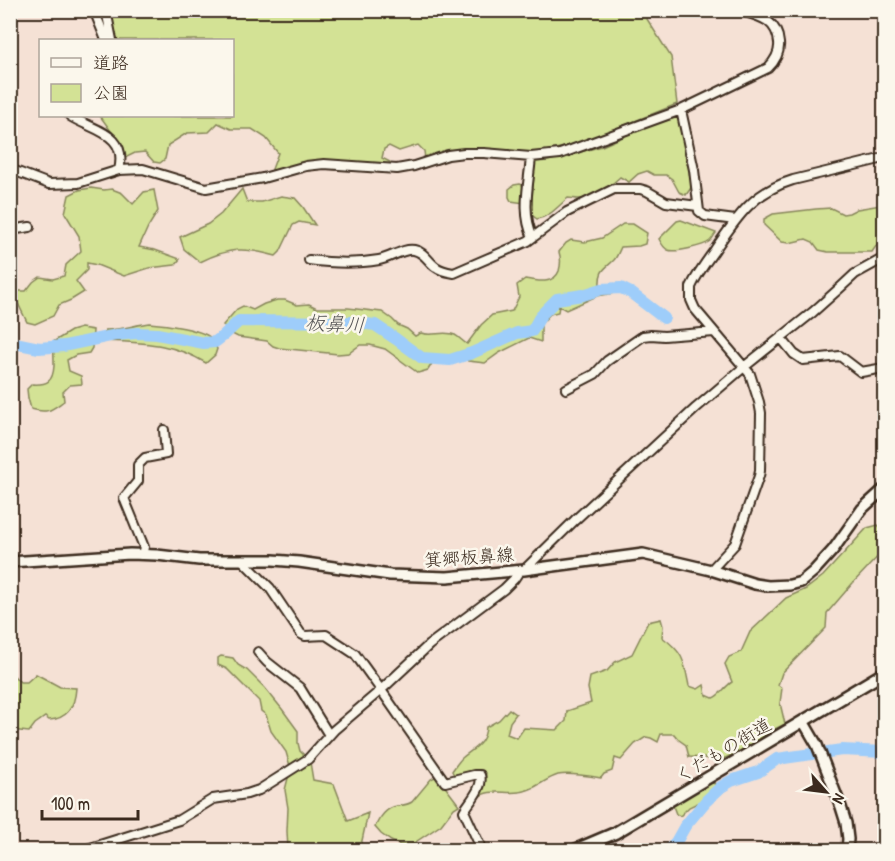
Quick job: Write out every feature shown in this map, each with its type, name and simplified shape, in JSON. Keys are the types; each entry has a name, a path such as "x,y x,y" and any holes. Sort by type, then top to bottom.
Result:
{"highway":[{"name":"くだもの街道","path":"575,850 615,834 885,673"}],"main road":[{"name":"箕郷板鼻線","path":"10,562 142,555 199,560 273,560 390,575 447,577 644,554 762,585 790,585 801,582 814,572 862,508 885,489"},
{"path":"803,721 817,745 841,807 846,823 848,850"}],"street":[{"path":"94,10 106,39"},
{"path":"106,10 112,39"},
{"path":"10,169 49,184 78,183 119,170 143,169 206,188 324,164 397,169 464,153 531,157 560,154 681,110 760,72 774,62 780,45 776,30 760,17 738,10"},
{"path":"681,110 701,214 735,220"},
{"path":"72,117 112,138 120,151 119,170"},
{"path":"531,157 526,215 533,237"},
{"path":"711,570 735,544 760,471 761,413 750,374 695,309 690,291 694,281 735,220 760,195 781,184 885,158"},
{"path":"309,260 329,262 377,260 416,250 425,255 435,267 454,273 524,243 567,212 618,188 640,189 666,202 698,206"},
{"path":"10,230 30,227"},
{"path":"84,850 179,820 213,800 259,790 308,759 329,735 429,645 504,589 671,431 744,367 855,274 885,258"},
{"path":"566,389 595,374 607,360 643,336 714,332"},
{"path":"781,338 794,354 803,360 840,356 861,372 885,368"},
{"path":"142,555 144,547 124,498 138,481 138,465 145,458 166,454 164,430"},
{"path":"242,560 270,588 302,634 305,636 326,635 355,654 445,782 480,775 481,785 464,811 482,850"},
{"path":"258,652 300,688 329,735"}],"green space":[{"path":"112,10 642,11 671,57 677,104 578,144 537,153 473,150 425,159 424,151 418,145 399,151 389,146 384,149 382,158 390,162 392,167 314,160 271,172 278,153 266,138 252,129 231,129 218,123 209,132 187,133 168,145 165,159 160,163 154,162 145,152 135,153 123,159 119,142 101,117 234,117 234,39 118,39 112,24"},
{"path":"679,117 693,185 686,195 679,192 672,179 666,175 654,175 647,171 638,174 629,182 620,177 595,195 578,199 568,198 542,218 537,219 533,216 531,212 535,162 548,161 602,146 650,125"},
{"path":"520,184 525,186 524,203 511,201 509,197 509,189"},
{"path":"91,188 112,189 122,193 133,204 144,192 154,190 158,211 139,247 180,259 175,265 149,268 124,276 87,263 87,270 76,281 84,292 59,305 53,316 35,324 27,322 12,291 26,291 40,277 53,279 64,276 66,265 81,251 79,236 65,213 69,195"},
{"path":"242,189 247,202 262,202 281,196 295,198 315,225 299,222 293,225 276,256 238,250 220,253 200,262 184,249 180,237 208,224 221,214"},
{"path":"881,205 884,207 884,237 872,252 828,252 819,250 813,242 806,239 789,243 782,242 764,225 764,219 773,214 831,208 843,214"},
{"path":"681,220 716,233 711,240 702,245 683,250 668,250 659,239 677,221"},
{"path":"623,224 633,224 647,233 645,244 621,247 615,259 601,273 600,286 619,285 632,297 620,292 597,296 566,310 559,306 558,312 550,314 541,324 541,342 529,338 485,363 468,361 460,354 436,357 428,370 418,373 385,349 370,345 360,345 349,353 338,354 279,348 267,341 238,337 230,333 223,325 237,309 243,306 253,310 264,304 285,300 297,305 309,304 317,308 348,308 382,312 415,336 421,333 451,334 467,344 481,325 492,315 512,311 519,297 517,285 525,279 544,281 557,275 560,263 559,252 566,243 571,240 585,242 602,238"},
{"path":"149,323 183,328 209,336 217,349 215,355 206,363 169,347 104,341 105,330"},
{"path":"81,328 93,330 92,348 89,353 76,355 67,360 69,371 81,376 82,384 70,385 63,392 64,401 52,409 42,411 31,409 27,389 32,384 42,384 51,379 54,366 53,342"},
{"path":"878,525 884,531 884,550 827,613 826,628 782,673 778,685 782,688 780,703 785,724 767,733 749,748 718,761 689,757 686,745 674,734 661,734 658,742 646,737 635,744 621,760 615,758 612,771 601,778 558,775 524,791 491,792 478,798 486,773 454,775 452,771 459,761 484,738 486,727 499,720 509,709 516,714 510,722 507,734 517,738 524,728 557,730 566,721 567,711 591,703 588,688 590,677 607,671 615,662 632,654 648,622 661,619 662,637 675,648 682,658 689,686 698,689 704,685 706,695 716,697 732,682 725,664 729,657 741,652 750,632 786,598 806,589 823,576 867,528"},
{"path":"221,656 233,658 265,688 298,731 300,751 305,756 290,766 286,752 271,731 266,715 261,711 259,701 227,669 218,665 218,658"},
{"path":"10,672 20,682 27,682 36,674 60,687 76,688 72,705 66,714 49,720 45,717 29,732 11,730"},
{"path":"310,762 313,780 334,784 348,821 368,813 360,850 288,850 288,808 285,790 288,778 291,773"},
{"path":"437,776 459,805 441,825 411,845 400,845 381,834 375,827 384,814 390,808 412,802 431,779"},
{"path":"711,783 717,784 718,788 708,798 689,807 680,816 676,814 673,806 678,801"}],"waterway":[{"name":"板鼻川","path":"10,342 39,348 64,346 137,333 157,334 204,343 215,342 239,321 350,322 375,325 422,358 450,360 517,333 532,331 541,315 557,299 602,289 621,288 664,318"},
{"path":"828,752 842,750 884,752"},
{"path":"668,850 706,801 721,787 731,781 758,772 777,759 812,754"}]}
